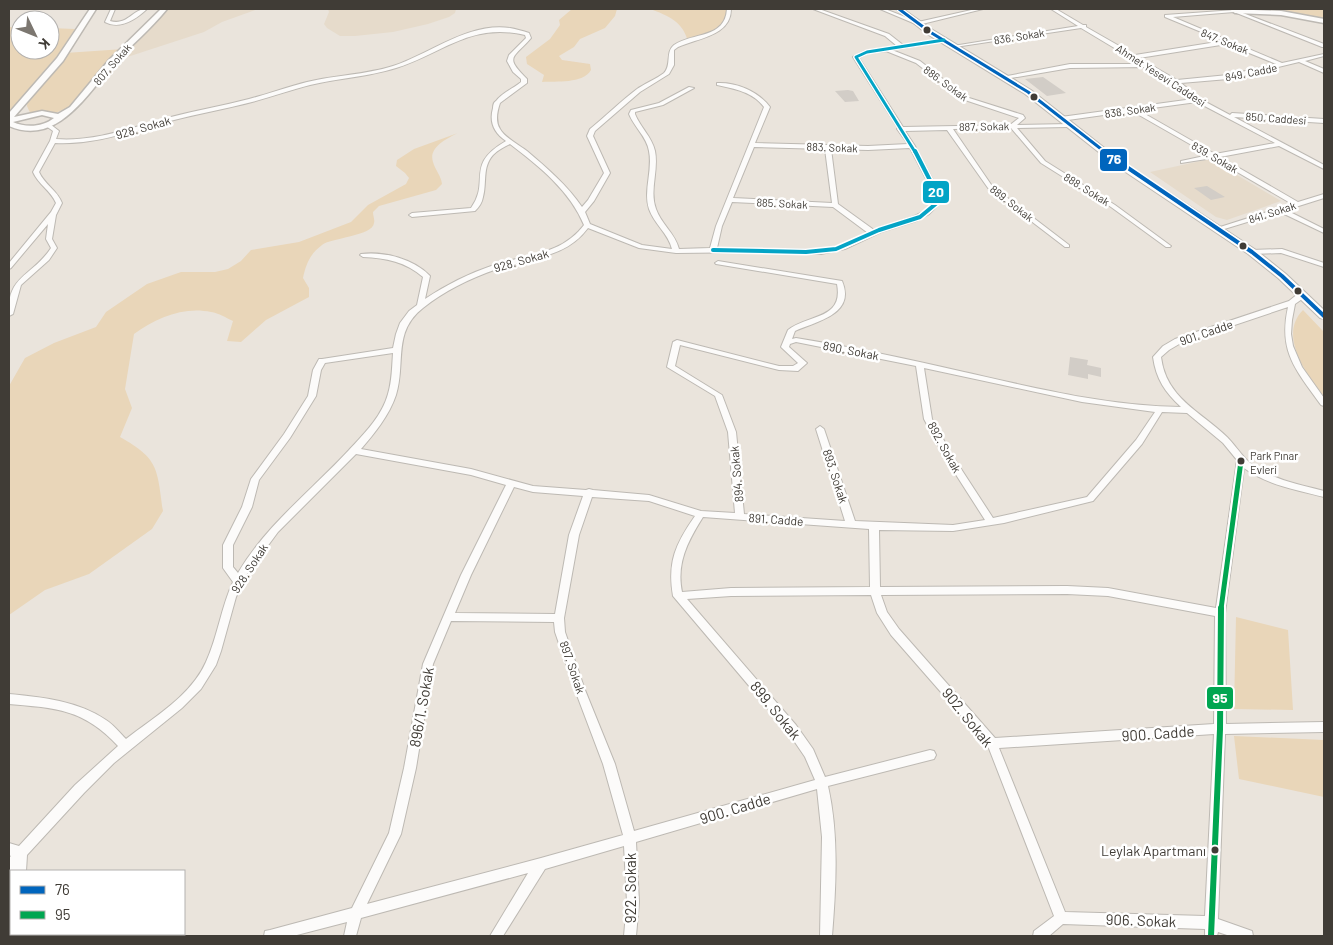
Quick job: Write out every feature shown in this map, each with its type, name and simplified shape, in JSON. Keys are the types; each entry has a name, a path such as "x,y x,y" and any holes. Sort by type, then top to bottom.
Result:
{"main road":[{"path":"10,124 28,95 60,59 93,9"},
{"name":"807. Sokak","path":"48,124 56,122 58,117 73,109 112,62 164,9"},
{"path":"900,9 918,24 1005,76 1118,163 1252,252 1322,311"},
{"path":"28,95 27,106 31,115"},
{"path":"10,124 31,115 53,114 58,117"},
{"path":"10,124 29,127 48,124"}],"street":[{"path":"113,9 107,22 114,24 128,22 145,9"},
{"path":"581,212 591,201 607,173 590,136 592,130 638,91 667,73 671,65 672,50 676,46 706,36 727,21 730,18 729,9"},
{"path":"815,9 881,33 902,47"},
{"path":"882,9 918,24 981,9"},
{"path":"957,9 963,12"},
{"name":"Ahmet Yesevi Caddesi","path":"1053,9 1176,82 1198,100 1324,167"},
{"path":"1234,10 1281,13 1324,21"},
{"path":"1234,10 1250,19 1324,46"},
{"name":"847. Sokak","path":"1234,10 1167,16 1283,65"},
{"name":"836. Sokak","path":"955,46 1084,26"},
{"name":"928. Sokak","path":"9,867 15,851 125,746 203,680 214,655 232,593 238,581 278,526 353,451 388,406 397,371 396,350 399,331 411,314 420,306 494,268 564,246 577,239 586,224 581,212 552,175 502,134 493,118 497,102 524,83 524,79 514,71 510,62 515,52 530,38 527,34 521,32 500,29 468,35 412,60 380,71 313,82 263,98 192,114 111,136 70,142 53,141"},
{"path":"586,224 634,245 676,251 775,250 802,253 821,252 861,241 873,233 925,216 938,202 937,194 912,146 856,57 860,54 944,40"},
{"path":"1134,57 1229,42"},
{"name":"886. Sokak","path":"887,49 918,62 964,98 1021,116 1022,118 1012,126"},
{"name":"849. Cadde","path":"1176,82 1228,77 1324,55"},
{"path":"1301,61 1324,71"},
{"path":"1005,76 1070,66 1148,65"},
{"path":"713,250 729,200 767,107 764,103 738,87 719,84"},
{"path":"620,108 633,111 661,104 691,88"},
{"name":"838. Sokak","path":"1064,122 1133,109 1198,100"},
{"name":"839. Sokak","path":"1133,109 1297,204"},
{"path":"633,111 633,118 652,151 649,196 654,215 672,235 676,251"},
{"name":"850. Caddesi","path":"1227,114 1324,121"},
{"name":"887. Sokak","path":"900,129 1012,126 1064,122"},
{"path":"9,267 54,213 59,203 57,195 38,177 36,172 53,141 56,131 48,124"},
{"name":"888. Sokak","path":"1012,126 1042,162 1113,206 1168,246"},
{"name":"889. Sokak","path":"948,127 990,187 1067,246"},
{"path":"412,215 473,210 480,199 484,163 490,155 511,141"},
{"path":"1183,162 1279,144"},
{"name":"883. Sokak","path":"753,145 868,148 912,146"},
{"path":"828,147 835,205 873,233"},
{"name":"841. Sokak","path":"1219,229 1324,196"},
{"name":"885. Sokak","path":"729,200 835,205"},
{"path":"1281,210 1324,231"},
{"path":"9,314 18,284 36,269 54,248 49,239 54,213"},
{"path":"1252,252 1282,251 1324,265"},
{"path":"363,255 391,258 419,269 426,276 420,306"},
{"path":"718,263 840,282 844,297 842,304 824,316 792,330 785,347 803,363 795,369 779,368 677,342 671,367 718,396 732,432"},
{"name":"901. Cadde","path":"1241,461 1226,441 1190,410 1163,382 1156,368 1157,358 1166,348 1178,341 1292,303 1302,295"},
{"path":"1292,303 1288,320 1290,353 1324,403"},
{"name":"890. Sokak","path":"787,342 796,340 868,352 1048,394 1159,411 1190,410"},
{"path":"238,581 228,568 228,545 247,507 255,479 288,436 312,396 316,370 322,361 396,350"},
{"name":"892. Sokak","path":"920,364 928,419 948,456 991,522"},
{"name":"891. Cadde","path":"353,451 471,472 533,489 649,498 701,514 874,526 953,528 991,522 1090,499 1139,442 1159,411"},
{"name":"893. Sokak","path":"820,428 851,524"},
{"name":"894. Sokak","path":"732,432 740,517"},
{"path":"1212,930 1220,729 1220,613 1241,461 1274,480 1324,494"},
{"name":"896/1. Sokak","path":"350,936 356,913 395,834 410,768 428,664 448,617 511,484"},
{"name":"897. Sokak","path":"589,492 574,535 558,618 560,632 580,690 609,764 630,839"},
{"path":"701,514 682,541 674,565 678,596 731,592 1100,592 1220,613"},
{"name":"902. Sokak","path":"874,526 875,592 882,613 895,632 992,743 1062,918"},
{"name":"899. Sokak","path":"678,596 796,730 812,759 821,783 827,817 828,896 826,936"},
{"path":"448,617 558,618"},
{"path":"9,698 43,702 76,710 103,724 125,746"},
{"name":"900. Cadde","path":"992,743 1220,729 1324,727"},
{"name":"900. Cadde","path":"270,936 541,864 821,783 930,755"},
{"name":"922. Sokak","path":"630,839 633,902 630,936"},
{"path":"15,851 20,870"},
{"path":"496,936 541,864"},
{"path":"1039,936 1062,918"},
{"name":"906. Sokak","path":"1062,918 1212,930 1248,936"}],"shaded area":[{"path":"164,9 258,9 222,22 204,32 112,62"},
{"path":"328,9 456,9 455,13 449,17 428,24 393,32 340,36 324,24 329,12"},
{"path":"572,9 617,9 615,16 605,28 580,39 574,47 559,56 562,60 590,64 591,70 587,74 576,80 542,82 544,75 527,64 526,57 550,39 560,25 559,20"},
{"path":"650,9 729,9 730,18 706,36 688,41 682,29 674,20"},
{"path":"1245,9 1324,9 1324,20 1282,12"},
{"path":"10,27 10,60 54,60 9,112"},
{"path":"60,28 75,29 60,52"},
{"path":"124,49 79,103 53,114 31,115 27,106 28,95 65,53"},
{"path":"458,133 440,144 433,152 433,162 442,184 436,190 379,206 373,212 374,222 367,231 333,240 318,248 307,264 303,278 309,288 309,297 266,320 241,342 227,341 233,321 217,313 201,311 181,312 161,318 134,334 125,389 132,408 120,437 142,452 154,466 163,511 152,529 89,574 45,590 9,615 9,386 25,358 54,343 96,327 106,312 147,284 181,272 215,272 228,269 241,261 251,250 299,242 351,222 368,205 406,184 409,178 396,166 397,160 414,149"},
{"path":"1210,159 1281,201 1227,220 1216,217 1150,172"},
{"path":"1303,310 1324,332 1324,396 1303,366 1294,343 1293,331 1296,320"},
{"path":"1236,617 1288,630 1293,710 1234,709"},
{"path":"1234,736 1324,740 1324,797 1239,779"}],"building":[{"path":"1043,77 1066,93 1047,96 1025,79"},
{"path":"835,91 853,91 859,101 845,102"},
{"path":"1207,186 1225,197 1211,200 1194,188"},
{"path":"1070,357 1088,360 1087,365 1101,368 1101,377 1088,374 1088,379 1068,375"}],"transit line":[{"name":"76","path":"899,9 930,32 1028,92 1118,163 1252,252 1282,276 1324,316"},
{"name":"20","path":"713,250 828,251 843,247 879,230 920,217 933,208 938,202 937,194 912,146 856,57 867,52 944,40"},
{"name":"95","path":"1211,936 1220,729 1220,613 1241,461"}],"place":[{"name":"Park Pınar Evleri","path":"1241,461"},
{"name":"Leylak Apartmanı","path":"1215,850"}]}
